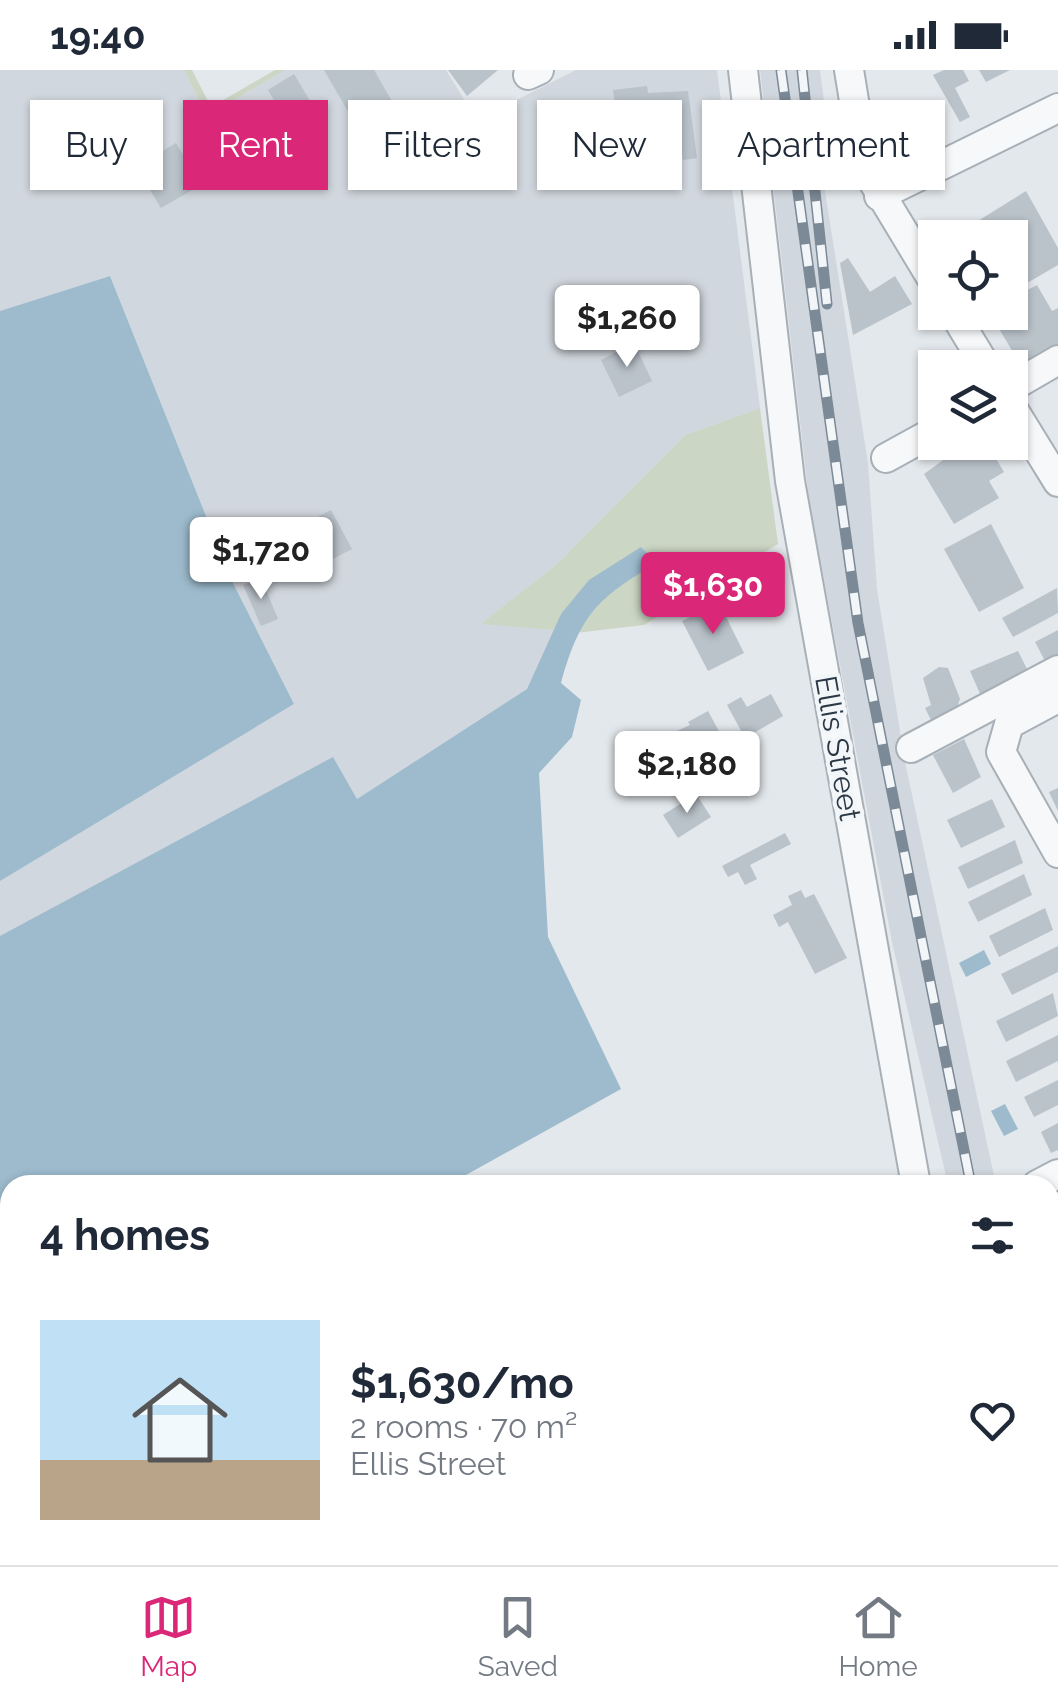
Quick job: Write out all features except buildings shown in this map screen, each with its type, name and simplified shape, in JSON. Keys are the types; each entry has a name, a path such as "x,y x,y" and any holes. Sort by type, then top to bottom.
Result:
{"street":[{"name":"Ellis Street","path":"743,70 790,481 914,1175"},
{"path":"849,70 860,152 880,196 918,257"},
{"path":"880,196 1058,108"},
{"path":"1028,378 1058,360"},
{"path":"1028,433 1058,482"},
{"path":"886,458 918,440"},
{"path":"912,748 1058,670"},
{"path":"1058,698 1009,724 1001,752 1058,854"}],"shaded area":[{"path":"0,70 184,70 199,100 183,100 183,190 328,190 328,100 234,100 285,70 446,70 465,100 348,100 348,190 517,190 517,100 576,70 717,70 721,100 702,100 702,190 732,190 760,408 685,435 557,564 483,623 555,630 527,689 357,799 333,758 0,947 0,878 294,704 232,581 110,276 0,311"},
{"path":"760,70 820,70 824,100 763,100"},
{"path":"774,190 825,190 868,463 877,589 905,762 994,1175 946,1175 892,942 809,500"}],"green space":[{"path":"184,70 192,70 207,100 199,100"},
{"path":"275,70 285,70 234,100 223,100"},
{"path":"760,408 778,544 644,625 575,633 612,589 656,564 641,547 561,614 555,630 481,624 557,564 685,435"}],"water":[{"path":"110,276 232,581 294,704 0,881 0,311"},
{"path":"641,547 657,563 605,598 584,624 561,683 581,700 572,737 539,773 548,937 621,1089 466,1175 0,1175 0,936 333,757 357,799 527,689 561,614 589,580"},
{"path":"984,950 991,964 966,977 959,963"},
{"path":"1005,1104 1018,1129 1004,1136 991,1111"}],"railway":[{"path":"781,70 858,623 969,1175"},
{"path":"802,70 827,304"}]}
